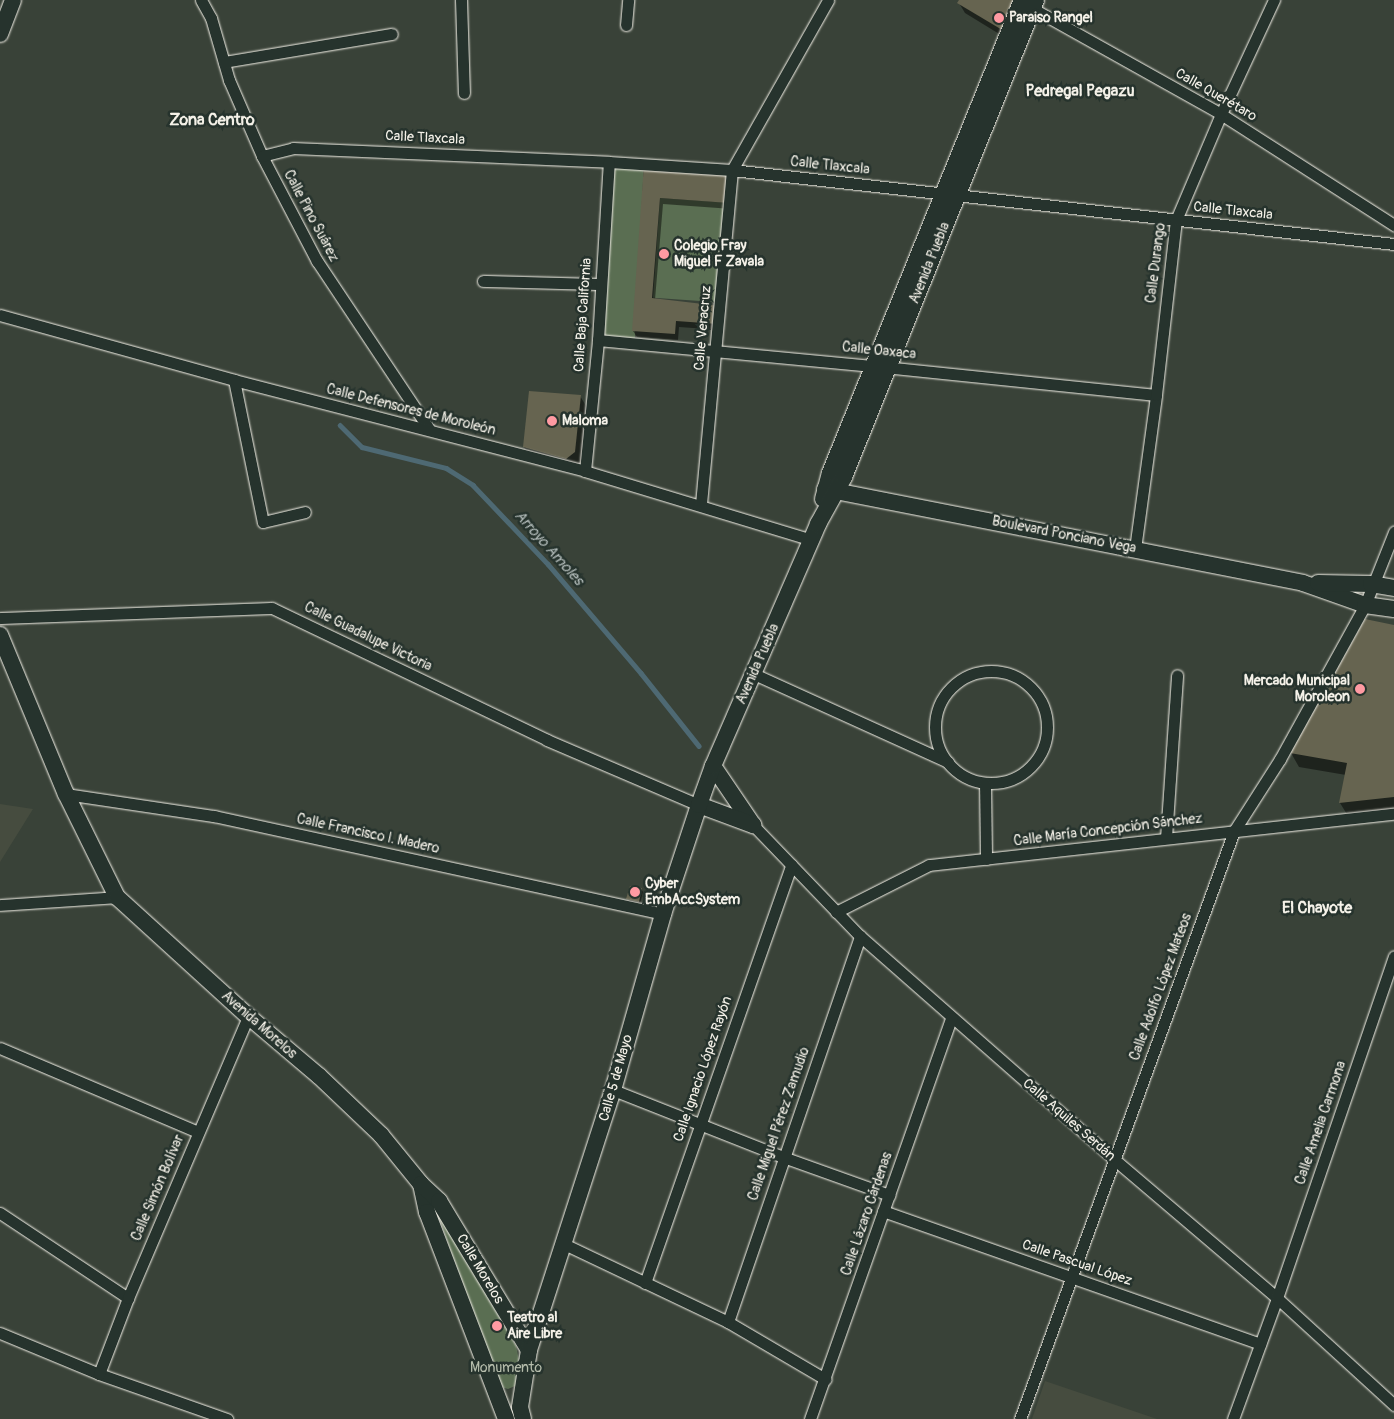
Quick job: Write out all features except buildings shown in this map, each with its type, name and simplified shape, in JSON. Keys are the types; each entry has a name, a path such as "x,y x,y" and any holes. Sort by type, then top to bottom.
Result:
{"street":[{"path":"0,34 14,0"},
{"name":"Calle Pino Suárez","path":"201,0 211,18 229,80 262,156 317,261 429,429"},
{"path":"461,0 464,93"},
{"path":"626,25 628,0"},
{"name":"Calle Veracruz","path":"701,504 732,170 828,0"},
{"name":"Calle Durango","path":"1135,549 1156,395 1176,220 1221,114 1274,0"},
{"name":"Calle Querétaro","path":"1026,2 1221,114 1394,225"},
{"name":"Avenida Puebla","path":"699,805 713,766 812,540 1026,2"},
{"path":"224,62 392,34"},
{"name":"Calle Tlaxcala","path":"262,156 293,148 609,162 732,170 1394,244"},
{"name":"Calle Baja California","path":"585,471 598,340 609,162"},
{"path":"483,281 601,284"},
{"name":"Calle Defensores de Moroleón","path":"0,315 234,380 429,429 585,471 701,504 812,540"},
{"name":"Calle Oaxaca","path":"598,340 882,366 1156,395"},
{"path":"234,380 263,522 305,512"},
{"name":"Boulevard Ponciano Vega","path":"831,490 1303,583 1365,605 1394,609"},
{"name":"Calle Adolfo López Mateos","path":"1020,1419 1234,831 1280,759 1365,605 1371,584 1394,532"},
{"name":"Boulevard Ponciano Vega","path":"1303,583 1371,584 1394,588"},
{"name":"Calle Guadalupe Victoria","path":"0,618 272,608 547,740 699,805"},
{"name":"Avenida Morelos","path":"0,635 66,794 117,897 248,1016 319,1076 381,1135 421,1184 427,1212 506,1419"},
{"path":"754,674 948,763 963,774 985,783 1003,782 1027,771 1039,760 1047,742 1048,721 1042,702 1032,689 1017,678 1000,673 982,672 965,677 943,694 934,716 934,732 938,747 948,763"},
{"path":"1166,838 1177,675"},
{"name":"Calle Aquiles Serdán","path":"713,766 753,824 860,936 1115,1160 1277,1298 1394,1405"},
{"path":"985,783 986,859"},
{"name":"Calle Francisco I. Madero","path":"66,794 214,816 663,914"},
{"name":"Calle Aquiles Serdán","path":"699,805 753,824"},
{"name":"Calle 5 de Mayo","path":"529,1350 613,1090 663,914 699,805"},
{"name":"Calle María Concepción Sánchez","path":"836,912 929,866 1394,814"},
{"name":"Calle Ignacio López Rayón","path":"645,1283 791,865"},
{"path":"0,905 117,897"},
{"name":"Calle Miguel Pérez Zamudio","path":"728,1322 860,936"},
{"name":"Calle Amelia Carmona","path":"1233,1419 1277,1298 1394,957"},
{"name":"Calle Simón Bolívar","path":"100,1374 128,1298 248,1016"},
{"name":"Calle Lázaro Cárdenas","path":"810,1419 952,1018"},
{"path":"0,1048 198,1132"},
{"path":"613,1090 783,1157 889,1195"},
{"name":"Calle Morelos","path":"421,1184 439,1201 529,1350"},
{"name":"Calle Pascual López","path":"883,1211 1260,1344"},
{"path":"0,1213 128,1298"},
{"path":"564,1244 728,1322 825,1379"},
{"path":"0,1333 100,1374 227,1419"},
{"path":"524,1419 520,1406 522,1378 529,1350"},
{"path":"496,1389 513,1390 522,1378"}],"shaded area":[{"path":"0,804 33,809 0,862"},
{"path":"1045,1381 1157,1419 1032,1419"}],"green space":[{"path":"609,162 644,164 635,342 600,340"},
{"path":"660,198 729,203 722,303 653,298"},
{"name":"Monumento","path":"435,1206 516,1346 522,1374 515,1386 508,1389 498,1386"}],"waterway":[{"name":"Arroyo Amoles","path":"340,425 362,447 446,468 473,485 548,564 641,673 699,746"}],"place":[{"name":"Paraiso Rangel","path":"999,18"},
{"name":"Colegio Fray Miguel F Zavala","path":"664,254"},
{"name":"Maloma","path":"552,421"},
{"name":"Mercado Municipal Moroleon","path":"1360,689"},
{"name":"Cyber EmbAccSystem","path":"635,892"},
{"name":"Teatro al Aire Libre","path":"497,1326"}],"district":[{"name":"Pedregal Pegazu","path":"1080,91"},
{"name":"Zona Centro","path":"212,120"},
{"name":"El Chayote","path":"1317,908"}]}
